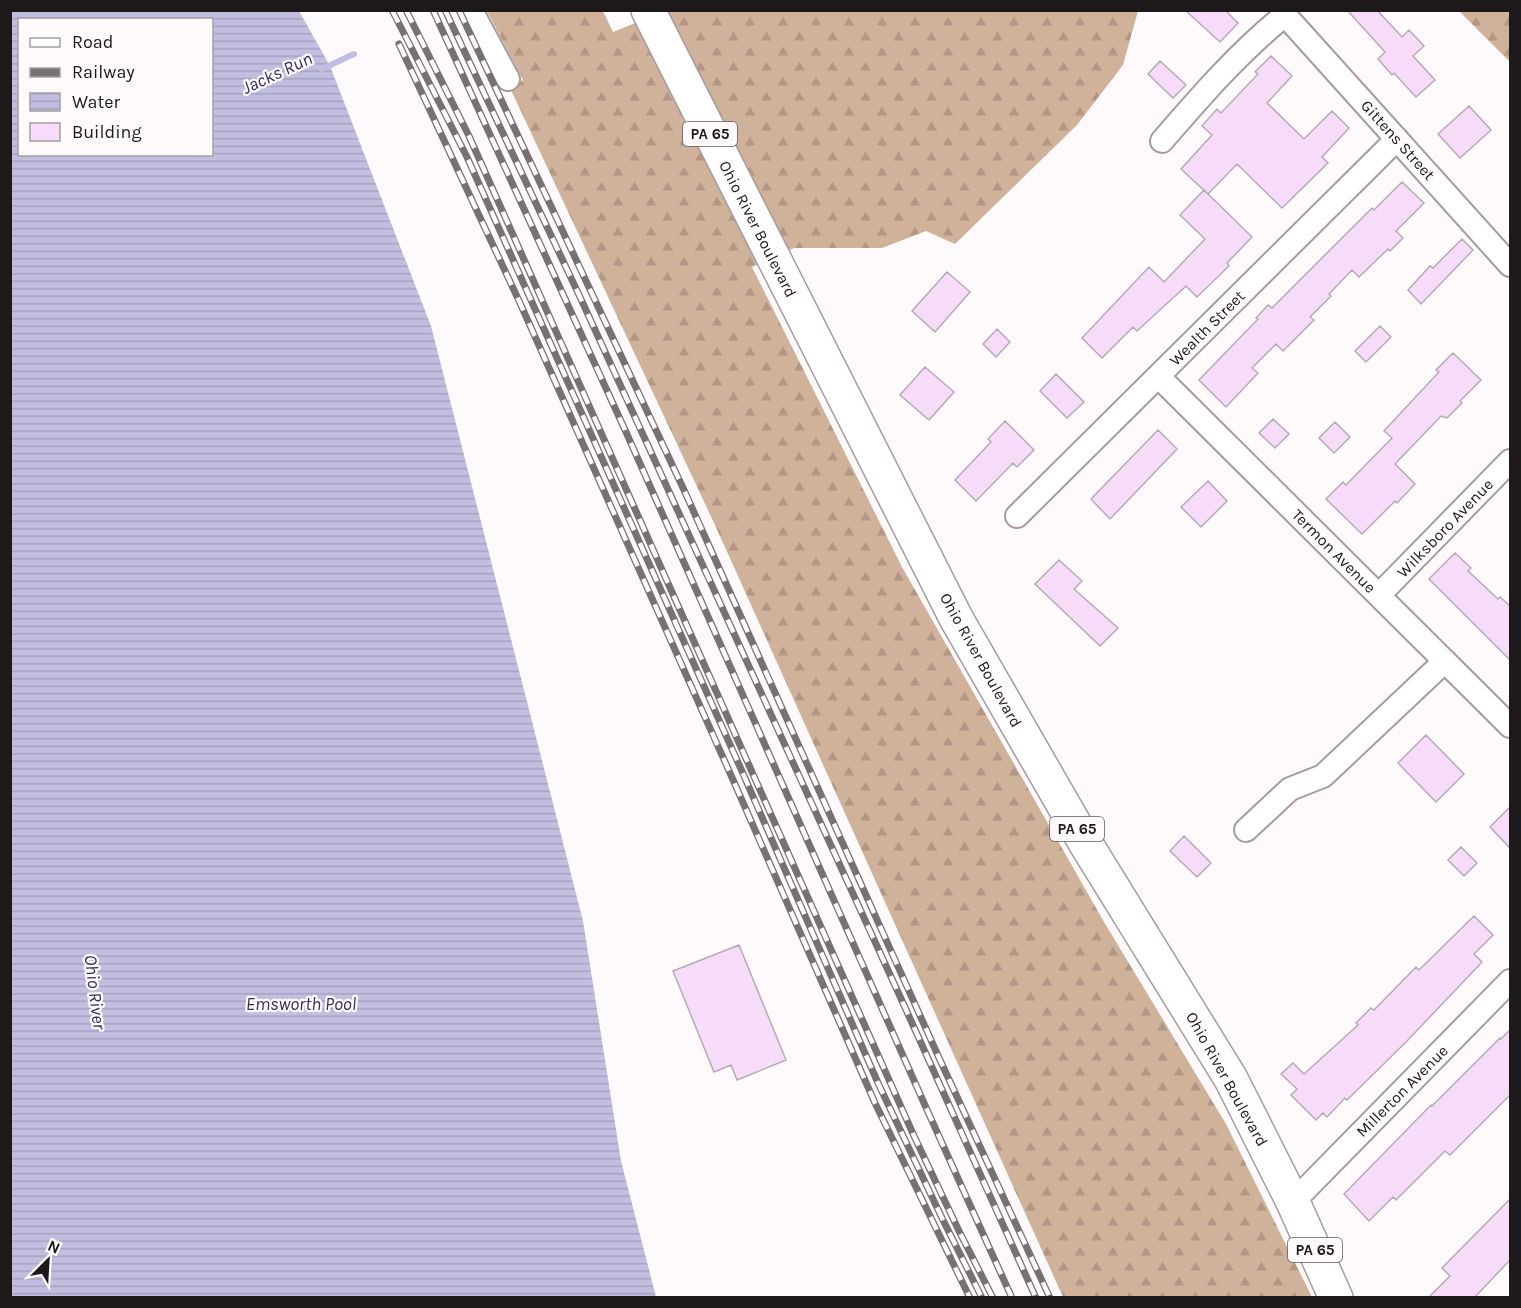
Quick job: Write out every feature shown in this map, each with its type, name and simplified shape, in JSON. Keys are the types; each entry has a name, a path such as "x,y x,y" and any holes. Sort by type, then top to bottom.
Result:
{"highway":[{"name":"Ohio River Boulevard","path":"648,10 956,618 1086,844 1231,1080 1293,1202 1336,1298"}],"street":[{"path":"471,10 508,79"},
{"name":"Gittens Street","path":"1162,141 1224,70 1261,34 1285,15 1510,265"},
{"name":"Wealth Street","path":"1017,516 1397,139"},
{"name":"Termon Avenue","path":"1158,376 1510,726"},
{"name":"Wilksboro Avenue","path":"1379,595 1510,461"},
{"path":"1246,830 1290,789 1323,776 1445,661"},
{"name":"Millerton Avenue","path":"1293,1202 1510,981"}],"green space":[{"path":"667,10 1138,11 1123,65 1077,125 955,244 926,231 882,248 794,248 752,267 902,567 1104,922 1226,1124 1312,1297 1063,1297 715,525 510,88 523,80 487,11 603,11 613,32"},
{"path":"1459,11 1510,11 1510,62"}],"water":[{"name":"Emsworth Pool","path":"10,11 299,11 330,66 431,326 583,921 621,1161 656,1297 11,1297"}],"building":[{"path":"1185,10 1225,10 1238,23 1220,42"},
{"path":"1347,10 1377,10 1402,37 1409,30 1424,46 1413,56 1435,80 1416,97 1378,59 1385,52"},
{"path":"1271,56 1292,76 1267,103 1304,139 1332,111 1349,128 1322,157 1328,163 1282,208 1237,164 1208,194 1181,169 1212,135 1202,126 1217,109 1221,113 1258,74 1255,72"},
{"path":"1160,61 1186,85 1173,98 1148,74"},
{"path":"1469,106 1491,130 1460,158 1438,134"},
{"path":"1402,182 1424,203 1396,231 1403,238 1359,277 1352,270 1310,317 1314,320 1283,351 1276,344 1252,368 1258,373 1226,407 1199,380 1258,319 1256,318 1268,305 1272,308 1372,208 1374,210"},
{"path":"1204,190 1252,237 1227,263 1229,266 1197,297 1186,286 1137,331 1133,327 1102,358 1082,338 1149,267 1164,282 1205,239 1180,215"},
{"path":"1462,239 1473,250 1421,304 1408,290 1430,266 1433,268"},
{"path":"947,272 970,292 935,332 912,311"},
{"path":"1380,326 1391,337 1366,362 1355,351"},
{"path":"997,329 1010,342 996,357 983,344"},
{"path":"1453,353 1481,380 1447,418 1441,416 1395,464 1415,484 1362,534 1326,499 1343,482 1346,485 1392,438 1384,431 1439,372 1436,370"},
{"path":"925,367 954,392 929,420 900,395"},
{"path":"1056,374 1084,402 1067,418 1040,391"},
{"path":"1273,419 1289,434 1275,448 1259,433"},
{"path":"1005,421 1034,450 1017,467 1013,463 976,501 955,480 991,442 988,439"},
{"path":"1335,422 1350,437 1334,453 1319,438"},
{"path":"1158,430 1177,449 1110,519 1091,499"},
{"path":"1208,481 1227,501 1201,527 1181,507"},
{"path":"1455,553 1471,568 1468,571 1498,599 1500,597 1510,606 1510,660 1429,579"},
{"path":"1059,560 1082,581 1074,589 1118,628 1100,646 1035,584"},
{"path":"1426,735 1464,774 1436,802 1398,763"},
{"path":"1510,807 1510,848 1490,827"},
{"path":"1184,836 1211,863 1197,877 1170,851"},
{"path":"1461,847 1477,863 1464,876 1448,860"},
{"path":"1474,916 1493,935 1474,954 1482,962 1347,1100 1345,1098 1327,1117 1323,1113 1316,1120 1291,1095 1297,1089 1281,1074 1293,1063 1304,1074 1358,1025 1356,1023 1371,1008 1374,1010 1416,967 1419,970"},
{"path":"739,945 786,1060 737,1080 731,1065 714,1072 673,971"},
{"path":"1510,1030 1510,1095 1450,1155 1445,1151 1396,1200 1393,1197 1369,1221 1344,1194 1431,1105"},
{"path":"1510,1199 1510,1260 1474,1298 1428,1298 1450,1276 1442,1268"}],"waterway":[{"name":"Jacks Run","path":"322,69 354,54"}],"railway":[{"path":"392,10 467,157 741,769 878,1083 982,1298"},
{"path":"406,10 469,136 914,1136 993,1298"},
{"path":"433,10 626,432 1012,1298"},
{"path":"445,10 580,297 1036,1298"},
{"path":"459,10 684,490 940,1060 1050,1298"},
{"path":"399,44 520,303 875,1103 970,1298"}],"water label":[{"name":"Ohio River","path":"95,992"}]}
